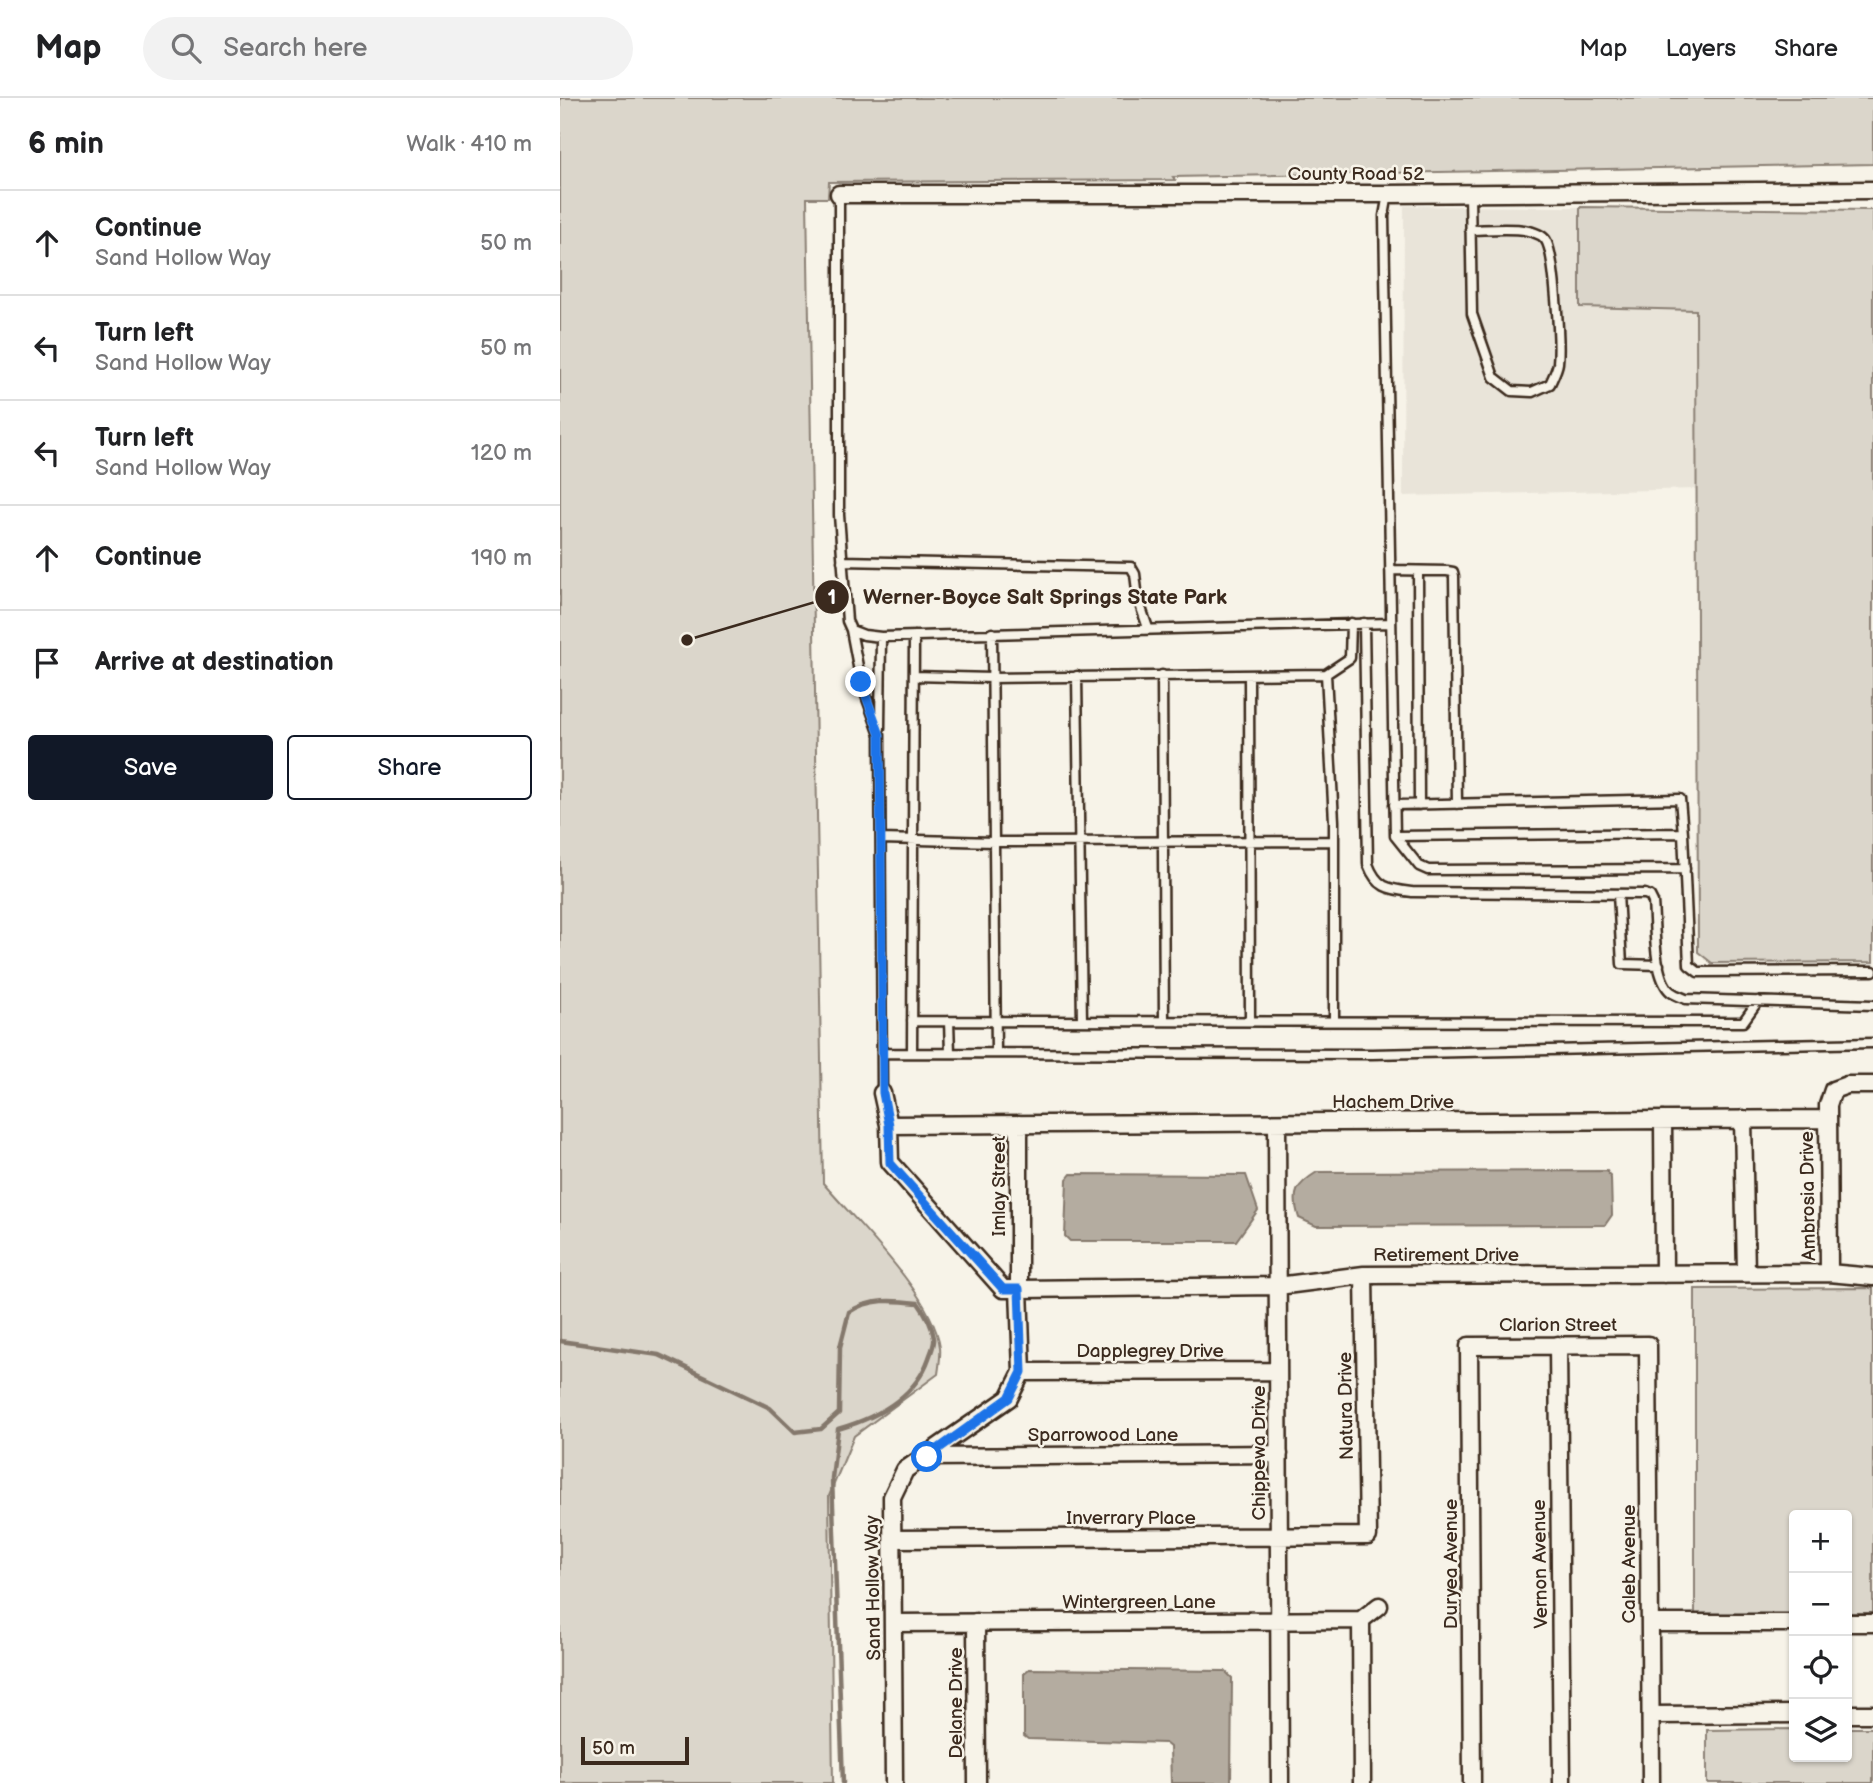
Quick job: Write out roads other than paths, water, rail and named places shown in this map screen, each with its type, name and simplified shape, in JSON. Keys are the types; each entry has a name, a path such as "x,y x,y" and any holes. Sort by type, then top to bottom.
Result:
{"street":[{"name":"County Road 52","path":"839,194 1470,194 1873,190"},
{"path":"1827,1119 1833,1090 1847,1085 1873,1085"},
{"path":"883,1093 889,1125 890,1163 1003,1289 1019,1289 1022,1372"},
{"path":"1744,1119 1746,1273"},
{"name":"Hachem Drive","path":"889,1125 1827,1119"},
{"name":"Ambrosia Drive","path":"1827,1119 1829,1273"},
{"path":"1663,1120 1664,1274"},
{"name":"Chippewa Drive","path":"1277,1123 1280,1783"},
{"name":"Imlay Street","path":"1019,1124 1019,1289"},
{"name":"Retirement Drive","path":"1019,1289 1278,1286 1364,1275 1829,1273 1873,1277"},
{"name":"Natura Drive","path":"1364,1275 1368,1536"},
{"name":"Vernon Avenue","path":"1558,1345 1562,1783"},
{"name":"Clarion Street","path":"1469,1346 1648,1345"},
{"name":"Caleb Avenue","path":"1648,1345 1651,1783"},
{"name":"Duryea Avenue","path":"1469,1346 1472,1783"},
{"name":"Dapplegrey Drive","path":"1022,1372 1278,1371"},
{"name":"Sand Hollow Way","path":"894,1783 892,1497 905,1470 1009,1398 1022,1372"},
{"name":"Sparrowood Lane","path":"927,1457 1279,1454"},
{"name":"Inverrary Place","path":"894,1539 1368,1536"},
{"path":"1362,1783 1361,1620 1379,1605"},
{"name":"Wintergreen Lane","path":"894,1623 1361,1620"},
{"name":"Delane Drive","path":"976,1622 977,1783"},
{"path":"1650,1623 1789,1623"},
{"path":"1852,1623 1873,1623"},
{"path":"1650,1715 1789,1714"},
{"path":"1852,1714 1873,1714"}],"lane":[{"path":"839,194 839,515 842,561 847,621 861,682 880,735"},
{"path":"1388,194 1384,216 1395,836 1419,866 1428,870 1685,869"},
{"path":"1470,194 1470,230 1472,314 1494,377 1512,391 1532,392 1550,384 1558,365 1557,313 1551,251 1545,239 1519,229 1470,230"},
{"path":"842,561 1131,567 1148,628"},
{"path":"1390,570 1447,571 1454,576 1457,804"},
{"path":"1418,571 1419,805"},
{"path":"914,676 992,678 1326,674 1350,658 1351,623"},
{"path":"1364,623 1368,864 1373,879 1389,889 1412,892 1644,894 1650,896 1653,902 1662,982 1671,992 1686,999 1873,1005"},
{"path":"851,630 881,637 1390,623"},
{"path":"992,633 996,1053"},
{"path":"912,1053 914,636"},
{"path":"881,637 883,1093"},
{"path":"1249,674 1250,1021"},
{"path":"1326,674 1334,841 1334,1021"},
{"path":"1077,676 1082,1021"},
{"path":"1162,676 1164,1021"},
{"path":"1394,806 1680,799 1684,833 1689,965 1698,972 1873,971"},
{"path":"1395,836 1684,833"},
{"path":"881,839 994,842 1334,841"},
{"path":"1618,894 1622,964 1659,965"},
{"path":"912,1021 1743,1022 1758,1001"},
{"path":"949,1021 950,1053"},
{"path":"882,1053 1371,1054 1873,1043"}],"waterway":[{"path":"560,1341 659,1355 770,1408 795,1432 821,1429 839,1413 840,1347 849,1312 866,1304 891,1301 918,1303 924,1311 932,1329 934,1343 923,1372 893,1404 866,1419 838,1429 832,1478 843,1783"}],"place":[{"name":"Werner-Boyce Salt Springs State Park","path":"687,640"}]}
